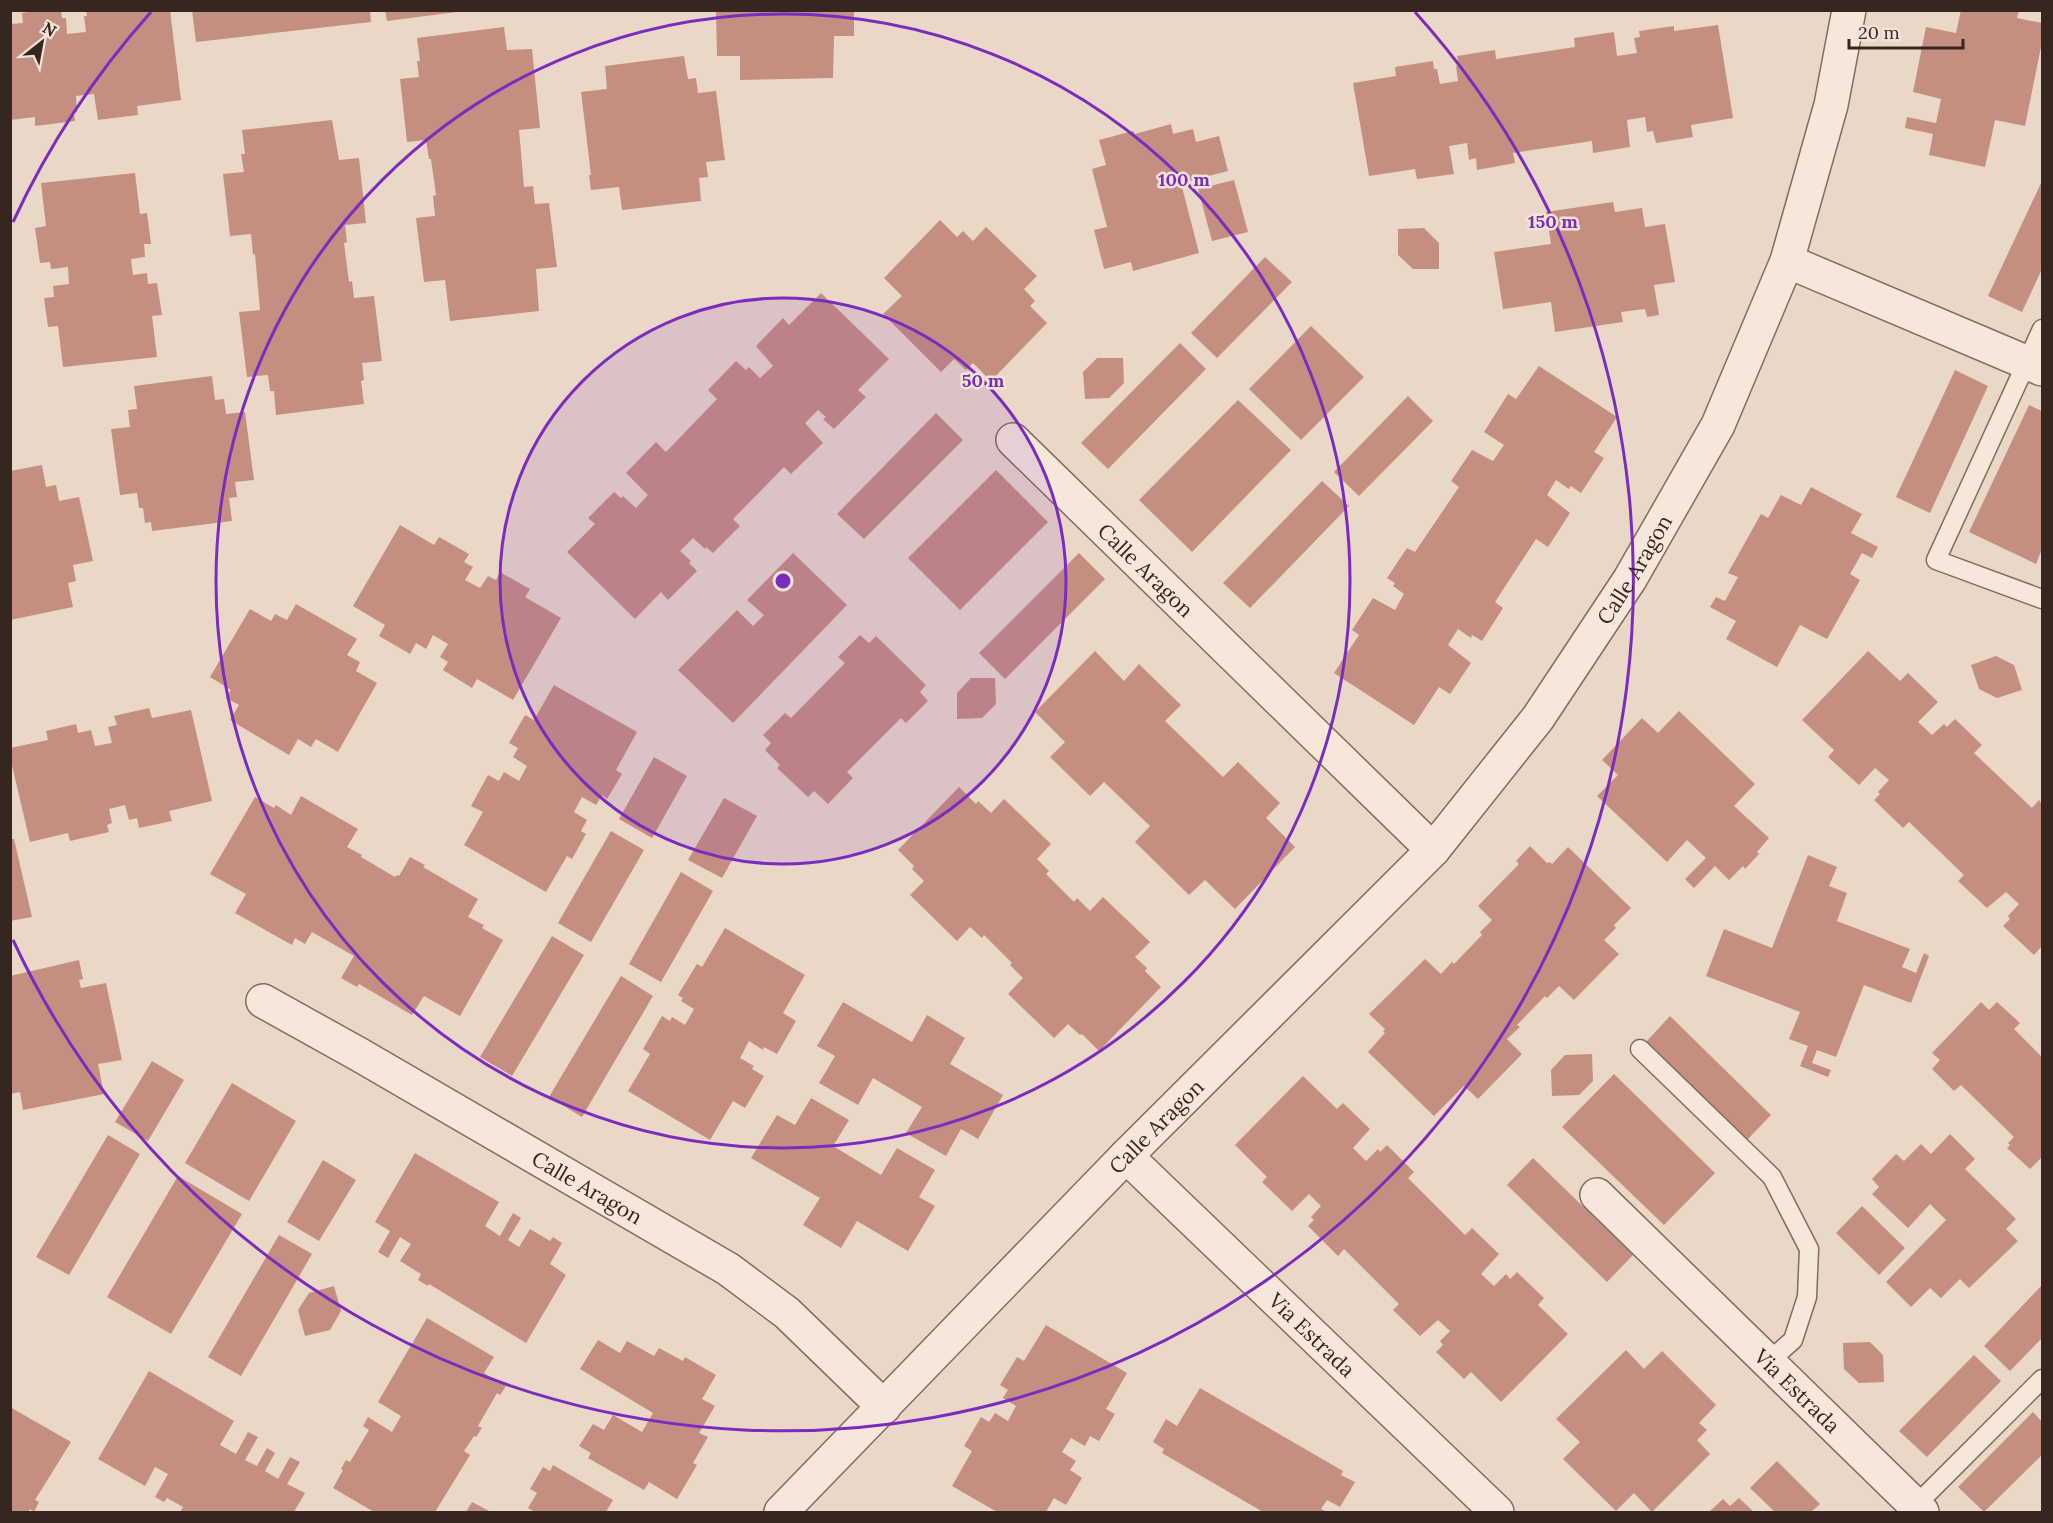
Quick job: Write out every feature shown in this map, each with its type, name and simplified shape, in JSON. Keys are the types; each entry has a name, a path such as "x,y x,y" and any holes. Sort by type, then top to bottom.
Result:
{"street":[{"name":"Calle Aragon","path":"781,1512 1126,1156 1433,850 1538,718 1630,579 1718,425 1787,261 1831,105 1849,10"},
{"path":"1787,261 2035,366"},
{"name":"Calle Aragon","path":"1013,440 1433,850"},
{"name":"Calle Aragon","path":"263,1001 728,1269 787,1313 884,1407"},
{"name":"Via Estrada","path":"1126,1156 1497,1512"},
{"name":"Via Estrada","path":"1597,1195 1918,1509"}],"lane":[{"path":"2043,329 2035,366 1936,560 2043,599"},
{"path":"1640,1049 1772,1177 1809,1249 1807,1297 1793,1340 1768,1362"},
{"path":"1918,1509 2043,1379"}],"building":[{"path":"61,10 62,18 66,18 67,34 86,32 84,16 87,16 86,10 170,10 181,100 137,106 138,115 98,120 94,94 76,96 75,121 35,126 35,117 10,120 10,24 23,23 22,13"},
{"path":"192,10 370,10 371,22 196,42"},
{"path":"385,10 457,10 457,12 387,21"},
{"path":"716,10 854,10 854,36 834,36 833,78 740,80 740,56 717,56"},
{"path":"1961,10 2019,10 2017,18 2042,23 2042,42 2025,126 1995,120 1985,167 1929,155 1933,134 1905,128 1907,117 1936,123 1941,99 1913,92 1926,27 1956,33"},
{"path":"1718,25 1733,118 1691,125 1693,137 1656,143 1653,131 1647,132 1645,117 1627,120 1630,147 1593,153 1592,141 1513,153 1515,163 1477,170 1476,158 1469,160 1467,143 1449,146 1454,174 1417,179 1415,169 1369,176 1353,83 1396,76 1395,67 1433,61 1440,84 1458,81 1457,56 1495,50 1496,59 1575,47 1574,38 1614,32 1617,56 1637,53 1634,38 1640,37 1639,31 1674,26 1674,31"},
{"path":"504,27 507,50 532,49 540,128 519,130 524,187 533,186 535,204 549,203 557,267 536,269 539,311 450,321 445,280 424,282 416,218 435,216 433,196 436,195 426,140 407,142 400,79 419,77 417,61 420,61 417,38"},
{"path":"684,56 688,79 696,78 698,93 716,91 725,160 706,162 708,177 699,178 701,201 622,210 619,187 591,190 581,92 607,89 605,66"},
{"path":"332,120 339,160 359,158 366,223 345,225 347,242 344,243 349,282 352,281 354,298 374,296 382,361 362,363 364,380 361,381 364,404 276,415 274,391 270,391 268,375 247,377 239,312 260,310 255,254 253,255 251,234 230,236 223,174 244,172 241,154 245,154 242,130"},
{"path":"1171,124 1173,134 1193,129 1196,142 1219,136 1228,171 1181,183 1199,253 1133,271 1131,262 1104,269 1094,230 1107,227 1092,169 1106,165 1099,140 1133,131 1135,134"},
{"path":"135,173 140,214 147,213 151,244 144,244 145,257 131,259 133,275 147,273 148,284 157,283 162,315 152,316 157,357 63,367 58,326 48,327 44,298 54,297 53,286 69,284 68,267 51,269 50,262 40,263 35,228 46,226 41,183"},
{"path":"1234,180 1248,232 1212,241 1198,189"},
{"path":"2042,181 2042,269 2022,312 1988,296"},
{"path":"1613,202 1615,212 1642,208 1645,227 1665,224 1675,282 1654,285 1659,315 1647,317 1645,309 1621,312 1623,322 1555,332 1551,302 1503,309 1494,252 1551,244 1546,212"},
{"path":"940,220 957,237 963,231 973,241 986,227 1037,276 1024,289 1035,301 1030,306 1047,323 991,381 973,363 966,370 954,359 941,372 883,314 902,296 884,278"},
{"path":"1424,228 1439,243 1439,269 1413,269 1398,255 1398,229"},
{"path":"1265,257 1292,282 1217,358 1191,333"},
{"path":"821,293 889,359 858,390 866,397 834,429 823,419 826,417 818,410 805,423 823,443 791,474 784,467 733,519 740,526 713,553 693,538 680,551 691,561 689,563 697,571 668,600 661,592 635,619 567,552 595,524 588,518 614,492 621,498 623,496 636,508 648,495 626,473 656,442 666,452 717,399 708,390 736,361 746,370 749,367 760,378 773,366 756,346 783,318 789,325"},
{"path":"1311,326 1364,377 1301,440 1249,389"},
{"path":"1180,343 1206,369 1108,469 1081,443"},
{"path":"1097,358 1123,358 1124,383 1109,398 1085,399 1083,372"},
{"path":"1539,366 1617,417 1594,452 1604,458 1581,493 1571,486 1569,489 1556,480 1547,495 1570,513 1548,547 1536,539 1495,602 1503,608 1482,641 1472,635 1471,638 1458,629 1448,645 1471,663 1450,694 1439,687 1414,725 1334,673 1359,635 1352,630 1373,598 1395,610 1404,594 1393,586 1395,583 1387,578 1407,548 1415,552 1459,487 1451,481 1472,450 1493,461 1504,445 1484,432 1508,394 1516,399"},
{"path":"1955,370 1988,386 1930,513 1896,497"},
{"path":"212,376 215,400 224,399 226,414 245,412 254,480 235,482 237,497 229,498 232,521 152,531 151,522 145,523 143,508 139,508 137,493 120,495 111,429 130,427 128,410 137,409 134,386"},
{"path":"1408,396 1433,421 1359,496 1334,472"},
{"path":"1238,400 1291,450 1192,552 1139,500"},
{"path":"2029,405 2042,411 2042,549 2036,564 1969,532"},
{"path":"936,413 963,440 864,539 837,514"},
{"path":"42,465 46,487 56,485 59,501 79,497 93,561 73,565 76,581 68,583 73,607 10,620 10,471"},
{"path":"996,470 1048,522 960,610 908,558"},
{"path":"1322,481 1349,506 1250,608 1223,583"},
{"path":"1811,487 1862,514 1851,533 1878,547 1872,558 1862,553 1850,574 1860,580 1827,639 1800,625 1777,667 1726,639 1736,621 1710,607 1716,597 1725,601 1738,577 1728,573 1761,514 1768,518 1781,495 1801,505"},
{"path":"400,525 434,545 439,537 469,554 464,562 473,567 465,580 480,588 488,576 496,580 500,572 530,589 525,597 561,618 513,700 477,679 472,688 443,670 448,662 440,657 448,644 433,635 426,649 416,643 410,654 379,636 385,625 353,606"},
{"path":"793,553 847,605 733,723 678,670 737,610 753,626 764,615 747,600"},
{"path":"1079,553 1105,579 1005,679 979,653"},
{"path":"296,604 357,639 347,655 360,662 356,671 377,683 338,752 316,739 311,747 298,739 289,755 230,720 239,705 226,698 231,690 210,677 250,609 271,621 275,614 287,620"},
{"path":"860,635 869,643 876,636 926,685 920,692 928,701 906,723 901,718 847,772 853,778 828,804 814,791 808,797 777,768 780,765 765,750 771,743 763,735 785,713 791,718 845,663 838,657"},
{"path":"1095,651 1124,681 1139,664 1181,705 1165,721 1223,777 1238,762 1280,803 1266,818 1295,847 1235,909 1205,880 1189,895 1135,842 1150,826 1104,782 1090,796 1050,757 1065,742 1035,712"},
{"path":"1868,651 1900,681 1908,673 1938,702 1918,722 1932,735 1944,724 1947,727 1955,719 1982,745 1974,753 2032,808 2039,800 2042,804 2042,948 2034,955 2003,926 2010,919 2008,916 2019,904 2006,892 1987,908 1958,881 1964,875 1909,822 1903,828 1874,800 1889,780 1875,768 1859,785 1828,757 1834,750 1802,720"},
{"path":"1996,656 2014,665 2022,690 1997,698 1979,689 1971,665"},
{"path":"971,678 995,678 996,704 982,718 957,719 957,693"},
{"path":"554,685 637,732 616,770 622,774 607,799 602,795 596,805 582,797 574,812 587,820 581,831 586,834 572,859 567,856 546,892 464,845 483,812 471,806 488,775 499,781 504,772 519,781 527,766 513,757 518,748 509,743 525,715 534,720"},
{"path":"149,708 152,718 191,710 212,801 169,811 172,821 139,828 137,818 129,820 125,805 109,809 112,823 107,825 109,832 70,841 68,833 30,842 10,757 10,748 48,740 46,731 76,724 78,733 91,730 95,746 112,743 108,727 117,725 114,716"},
{"path":"1679,711 1755,784 1734,806 1769,838 1757,852 1759,854 1745,869 1743,866 1729,880 1715,866 1694,888 1685,879 1706,858 1687,840 1667,862 1597,796 1618,775 1602,760 1642,718 1658,733"},
{"path":"654,757 687,776 652,838 619,819"},
{"path":"959,787 976,804 978,801 991,813 1004,799 1051,844 1037,859 1049,871 1046,874 1074,902 1077,898 1090,911 1103,897 1150,942 1135,957 1147,968 1145,971 1161,987 1099,1051 1068,1024 1054,1038 1008,994 1023,978 1010,965 1012,963 984,935 982,938 970,927 957,941 910,895 924,881 912,869 914,866 898,850"},
{"path":"301,796 358,829 347,847 395,877 399,876 410,857 478,899 468,917 484,925 482,928 503,940 460,1016 424,996 412,1015 359,984 357,987 341,978 354,956 312,932 305,944 295,938 292,945 235,913 246,894 210,874 255,797 274,808 276,805 291,815"},
{"path":"724,798 757,816 722,878 688,860"},
{"path":"611,831 644,850 591,942 558,923"},
{"path":"10,839 14,839 32,917 10,921"},
{"path":"1530,846 1547,863 1552,864 1568,847 1631,908 1614,925 1616,928 1604,940 1619,954 1574,1000 1559,986 1547,998 1545,996 1507,1039 1522,1054 1478,1099 1464,1086 1434,1116 1368,1052 1385,1033 1383,1032 1385,1029 1369,1014 1425,959 1441,974 1482,935 1480,932 1492,920 1478,906 1519,864 1516,861"},
{"path":"1808,855 1837,867 1829,886 1847,893 1837,921 1910,949 1902,967 1916,973 1924,953 1929,956 1911,1003 1864,985 1836,1057 1817,1050 1812,1063 1831,1070 1828,1077 1800,1066 1808,1046 1789,1039 1800,1012 1706,976 1724,929 1772,948"},
{"path":"681,872 713,891 661,982 629,964"},
{"path":"725,928 805,975 783,1013 796,1021 777,1054 764,1047 763,1050 749,1041 740,1058 754,1066 752,1069 764,1076 745,1108 733,1101 710,1140 628,1091 650,1054 643,1049 662,1016 670,1021 672,1017 685,1025 694,1009 681,1001 683,998 678,995 697,964 702,967"},
{"path":"552,936 584,955 512,1076 480,1057"},
{"path":"79,960 83,979 79,980 81,988 106,983 122,1060 98,1064 104,1094 23,1110 20,1092 10,1094 10,976"},
{"path":"621,976 653,996 582,1117 549,1097"},
{"path":"843,1002 912,1042 927,1015 965,1038 950,1064 1003,1095 978,1139 961,1129 946,1156 906,1133 922,1107 873,1078 858,1105 819,1083 835,1056 817,1046"},
{"path":"1981,1002 1989,1010 1997,1002 2020,1023 2014,1029 2042,1057 2042,1160 2041,1158 2030,1169 2007,1148 2010,1145 2008,1143 2014,1137 1961,1085 1954,1091 1932,1069 1940,1060 1932,1053"},
{"path":"1670,1016 1771,1115 1746,1141 1645,1043"},
{"path":"1592,1054 1593,1081 1579,1095 1552,1096 1551,1070 1565,1055"},
{"path":"152,1061 184,1080 148,1141 115,1122"},
{"path":"1614,1074 1715,1173 1664,1225 1562,1127"},
{"path":"1303,1076 1337,1109 1343,1103 1370,1129 1353,1148 1366,1161 1378,1149 1380,1152 1387,1145 1414,1172 1408,1178 1465,1235 1472,1228 1499,1254 1481,1274 1494,1286 1506,1274 1510,1279 1517,1272 1544,1298 1538,1305 1568,1334 1501,1402 1471,1372 1464,1379 1436,1352 1443,1345 1440,1341 1450,1331 1438,1320 1420,1336 1393,1310 1399,1304 1344,1249 1338,1256 1308,1226 1314,1220 1311,1217 1321,1206 1309,1194 1292,1211 1262,1182 1267,1177 1235,1145"},
{"path":"232,1083 296,1121 249,1201 185,1163"},
{"path":"811,1098 849,1120 833,1146 881,1175 897,1148 935,1170 919,1197 935,1206 908,1251 857,1221 841,1248 803,1225 820,1198 751,1158 777,1115 795,1125"},
{"path":"1950,1134 1975,1159 1965,1169 2016,1219 2006,1229 2018,1241 1969,1288 1960,1279 1941,1298 1930,1288 1911,1307 1886,1282 1946,1220 1930,1204 1908,1228 1872,1194 1879,1187 1872,1179 1896,1154 1904,1161 1921,1144 1931,1154"},
{"path":"108,1135 140,1154 69,1275 36,1257"},
{"path":"415,1153 499,1202 485,1226 500,1236 513,1213 521,1218 508,1240 519,1247 530,1229 550,1241 553,1237 562,1243 550,1264 566,1275 526,1343 429,1284 428,1286 418,1280 421,1274 400,1261 411,1244 400,1237 388,1258 378,1252 390,1231 375,1222"},
{"path":"1533,1158 1633,1255 1607,1282 1507,1185"},
{"path":"323,1160 356,1180 319,1241 287,1222"},
{"path":"178,1176 242,1214 171,1334 107,1297"},
{"path":"1862,1206 1905,1248 1879,1275 1836,1233"},
{"path":"279,1235 312,1254 241,1376 208,1357"},
{"path":"2042,1285 2042,1338 2010,1371 1984,1346"},
{"path":"334,1286 341,1311 330,1330 305,1336 298,1310 309,1293"},
{"path":"427,1318 494,1357 484,1373 506,1386 500,1395 497,1393 478,1426 482,1428 464,1451 470,1455 435,1512 374,1512 333,1488 346,1460 350,1462 369,1430 363,1426 368,1417 392,1432 401,1416 378,1402"},
{"path":"1046,1325 1127,1373 1106,1409 1115,1414 1099,1441 1090,1436 1085,1446 1071,1438 1062,1452 1076,1461 1070,1470 1082,1478 1066,1505 1054,1498 1046,1512 997,1512 952,1486 972,1451 964,1446 981,1417 989,1422 995,1413 1008,1421 1016,1406 1003,1398 1008,1390 1000,1385 1017,1357 1024,1361"},
{"path":"598,1340 620,1353 627,1341 654,1356 659,1348 683,1361 685,1357 716,1375 702,1399 715,1406 699,1433 708,1437 693,1463 697,1465 677,1499 649,1482 644,1490 588,1458 591,1453 579,1446 593,1424 604,1430 613,1415 642,1432 653,1413 580,1369"},
{"path":"1870,1342 1883,1355 1884,1382 1859,1383 1844,1369 1843,1343"},
{"path":"1626,1350 1644,1369 1662,1351 1716,1405 1699,1423 1707,1430 1697,1440 1710,1454 1652,1512 1634,1493 1616,1511 1563,1459 1580,1442 1556,1419"},
{"path":"1974,1355 2001,1381 1927,1457 1899,1431"},
{"path":"149,1371 234,1421 220,1445 236,1454 248,1432 258,1437 245,1460 257,1466 267,1448 275,1453 265,1471 278,1479 290,1457 300,1462 287,1484 305,1493 294,1512 180,1512 183,1507 167,1498 164,1502 155,1497 168,1474 155,1467 145,1486 98,1459"},
{"path":"1200,1388 1343,1471 1341,1475 1355,1482 1340,1507 1327,1500 1321,1509 1327,1512 1263,1512 1162,1453 1164,1449 1153,1442 1166,1419 1177,1426"},
{"path":"10,1407 71,1442 35,1500 39,1502 34,1512 30,1509 28,1512 10,1512"},
{"path":"2033,1412 2042,1422 2042,1455 1984,1512 1958,1487"},
{"path":"1777,1461 1820,1504 1811,1512 1775,1512 1750,1488"},
{"path":"553,1465 613,1500 606,1512 535,1512 528,1508 537,1493 530,1489 543,1467 550,1471"},
{"path":"1739,1498 1754,1512 1709,1512 1723,1499 1730,1506"},
{"path":"472,1502 491,1512 466,1512"}]}
